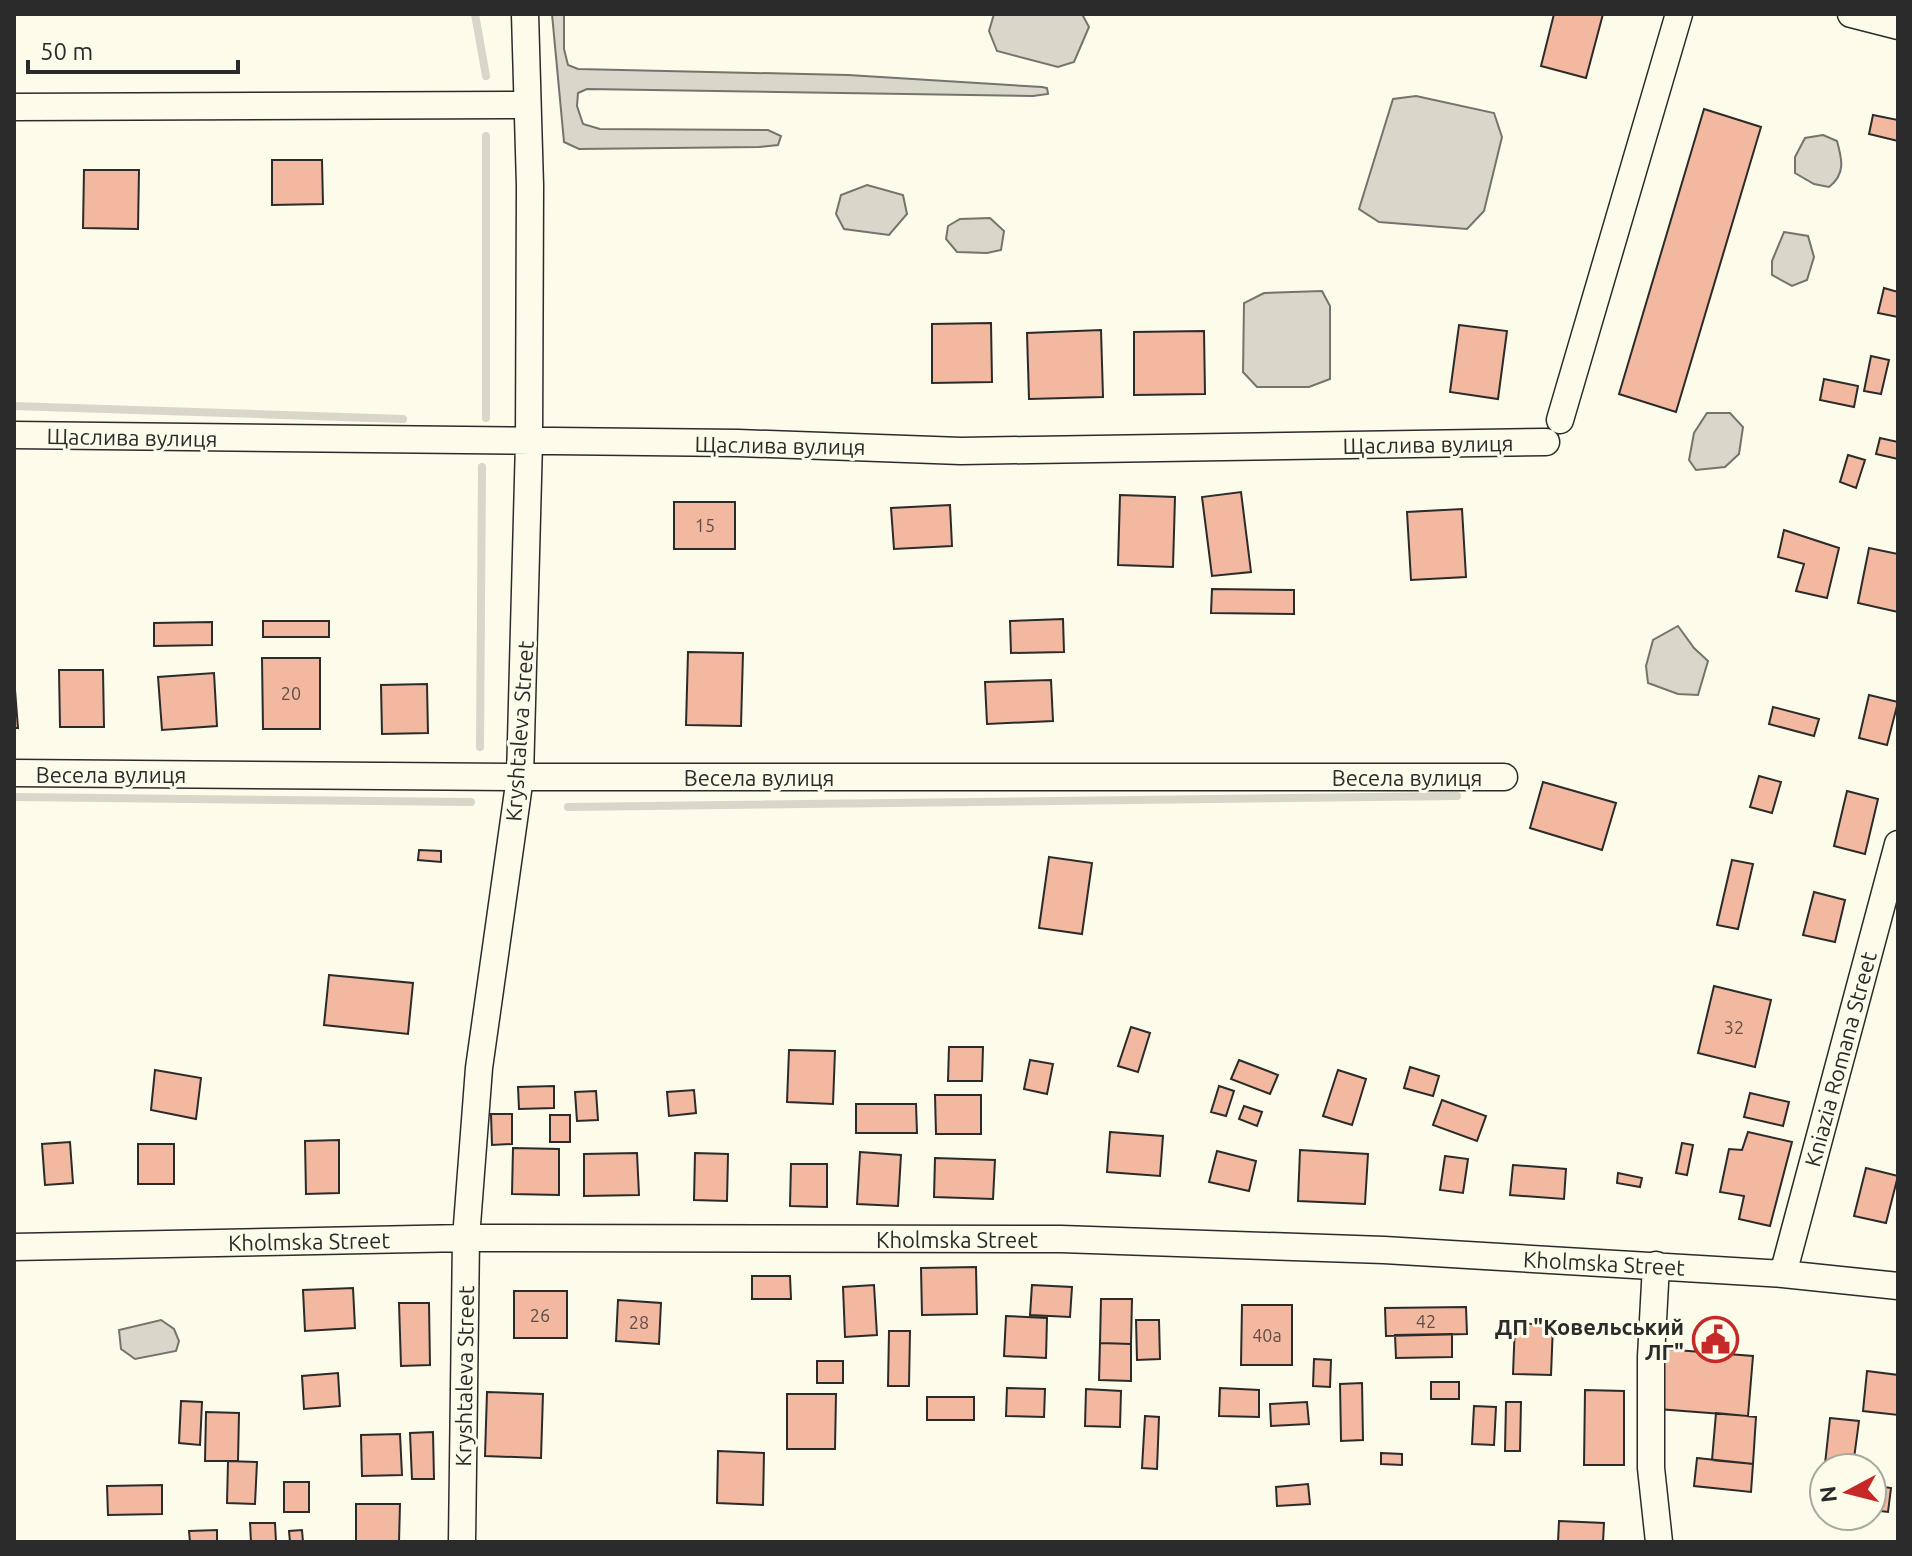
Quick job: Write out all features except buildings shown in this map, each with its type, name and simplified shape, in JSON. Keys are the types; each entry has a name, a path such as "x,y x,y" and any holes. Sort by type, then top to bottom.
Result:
{"street":[{"name":"Kryshtaleva Street","path":"462,1542 466,1238 479,1068 520,777 529,442 530,186 525,14"},
{"name":"Щаслива вулиця","path":"14,435 738,443 961,451 1553,431 1679,14"},
{"path":"1851,14 1898,26"},
{"path":"14,107 527,105"},
{"name":"Весела вулиця","path":"14,773 520,777 1504,777"},
{"name":"Kniazia Romana Street","path":"1783,1274 1898,844"},
{"name":"Kholmska Street","path":"14,1247 466,1238 1061,1239 1384,1250 1656,1265 1898,1286"},
{"path":"1656,1265 1651,1357 1651,1468 1659,1542"}],"shaded area":[{"path":"552,14 564,14 564,49 568,65 578,69 848,75 1042,87 1047,88 1048,94 587,89 578,93 577,106 583,124 600,129 768,130 781,136 778,145 759,147 579,149 564,142"},
{"path":"994,14 1082,14 1089,27 1074,62 1058,67 997,51 989,31"},
{"path":"1416,96 1494,113 1502,137 1484,211 1467,229 1379,222 1359,209 1393,99"},
{"path":"1823,135 1837,141 1841,160 1838,177 1829,187 1814,184 1795,173 1795,157 1805,138"},
{"path":"867,185 903,195 907,214 889,235 844,229 836,214 841,195"},
{"path":"990,218 1004,231 1001,250 957,252 946,239 948,226 960,219"},
{"path":"1784,232 1808,236 1814,257 1807,280 1792,286 1772,275 1772,261"},
{"path":"1322,291 1330,306 1330,379 1309,387 1257,387 1243,372 1244,303 1264,293"},
{"path":"1707,413 1730,413 1743,427 1739,454 1725,467 1696,470 1689,460 1694,433"},
{"path":"1678,626 1708,661 1698,695 1678,694 1648,683 1646,666 1653,640"},
{"path":"161,1320 174,1329 179,1341 176,1351 135,1359 121,1349 119,1330"}],"waterway":[{"path":"475,14 486,76"},
{"path":"486,136 486,418"},
{"path":"14,406 403,419"},
{"path":"480,747 482,467"},
{"path":"568,807 1457,796"},
{"path":"14,797 471,802"}],"place":[{"name":"ДП \"Ковельський ЛГ\"","path":"1715,1339"}]}
